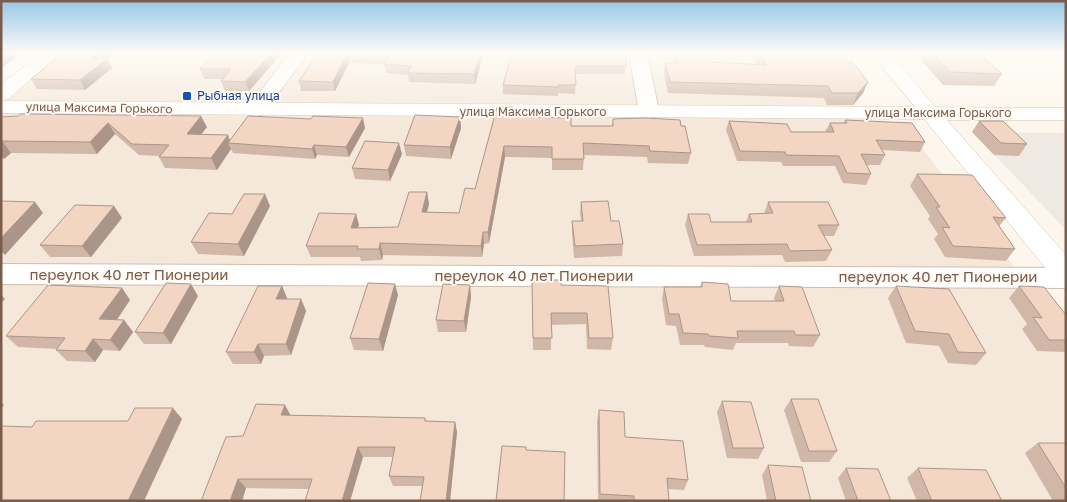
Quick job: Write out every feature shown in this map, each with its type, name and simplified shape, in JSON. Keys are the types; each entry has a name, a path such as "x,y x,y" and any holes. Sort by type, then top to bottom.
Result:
{"main road":[{"path":"1,95 24,76"},
{"path":"900,76 1066,276"},
{"name":"улица Максима Горького","path":"1,107 1066,114"}],"street":[{"path":"256,110 281,76"},
{"path":"643,76 650,112"},
{"name":"переулок 40 лет Пионерии","path":"1,274 1066,276"}],"shaded area":[{"path":"28,76 836,76 870,124 905,126 1066,334 1066,501 1,501 1,98"},
{"path":"973,132 1066,133 1066,230"}],"building":[{"path":"34,76 85,76 80,80 31,79"},
{"path":"225,76 250,76 245,82 221,81"},
{"path":"302,76 336,76 333,82 299,81"},
{"path":"505,76 576,76 576,85 558,85 558,87 503,85"},
{"path":"669,76 864,76 868,82 858,93 832,93 828,86 670,82"},
{"path":"497,107 513,107 511,117 571,118 571,126 613,126 613,119 647,118 680,120 681,126 685,126 691,153 650,151 649,146 583,143 584,159 552,159 552,147 504,146 488,232 483,232 481,246 380,243 379,249 357,249 358,246 306,246 319,213 356,214 351,228 398,227 409,192 427,192 422,212 459,213 465,188 475,189"},
{"path":"21,114 201,116 187,134 228,135 211,158 159,157 169,145 132,144 108,123 90,142 1,142 1,117 18,116"},
{"path":"415,115 460,117 450,147 404,145"},
{"path":"248,116 311,119 313,116 363,118 346,147 314,145 312,149 228,143"},
{"path":"845,120 912,123 925,142 876,140 885,155 861,154 871,174 847,173 839,156 786,155 785,152 740,151 729,121 787,124 791,132 834,132 830,123 847,123"},
{"path":"979,121 1003,121 1027,144 1001,143"},
{"path":"365,141 399,143 388,170 352,168"},
{"path":"917,174 972,175 1006,218 993,217 1015,249 953,246 942,227 950,228 936,207 940,207"},
{"path":"244,194 265,194 238,244 191,242 209,213 232,214"},
{"path":"1,201 35,202 1,238"},
{"path":"608,201 611,221 619,221 623,244 575,246 572,221 583,221 581,202"},
{"path":"768,202 828,202 839,225 818,225 832,250 790,251 787,244 697,245 688,214 709,214 711,222 752,222 749,214 773,213"},
{"path":"75,205 114,206 82,246 40,245"},
{"path":"532,280 561,280 561,285 608,286 613,338 589,338 587,313 551,313 552,338 533,338"},
{"path":"702,282 728,284 731,301 784,301 779,286 802,287 820,335 795,335 794,331 737,331 738,338 683,333 679,314 669,314 664,287 702,287"},
{"path":"166,283 191,284 163,333 135,332"},
{"path":"368,283 395,284 379,339 350,338"},
{"path":"443,284 470,285 464,321 436,320"},
{"path":"48,285 122,288 99,319 124,320 110,340 93,339 85,351 56,350 65,338 6,336"},
{"path":"258,286 282,286 276,299 301,299 286,344 258,344 254,352 226,352"},
{"path":"896,286 949,289 986,353 958,352 949,334 915,331"},
{"path":"1019,286 1044,287 1066,315 1066,340 1049,340 1033,317 1042,318"},
{"path":"791,399 818,399 837,451 809,451"},
{"path":"722,401 751,402 764,448 733,448"},
{"path":"256,404 285,405 281,415 425,418 425,421 455,422 446,501 420,501 424,477 389,476 395,447 358,447 342,501 305,501 312,479 238,479 230,501 201,501 226,437 243,436"},
{"path":"135,408 173,408 128,501 1,501 1,426 32,427 36,421 128,421"},
{"path":"599,410 624,412 625,437 683,441 688,480 667,478 669,501 634,501 634,496 600,494"},
{"path":"1038,443 1066,443 1066,488"},
{"path":"502,446 526,447 526,450 565,452 564,501 496,501"},
{"path":"768,465 802,467 811,501 776,501"},
{"path":"846,468 878,469 891,501 858,501"},
{"path":"918,468 986,470 1002,501 932,501"}],"place":[{"name":"Рыбная улица","path":"187,96"}]}
